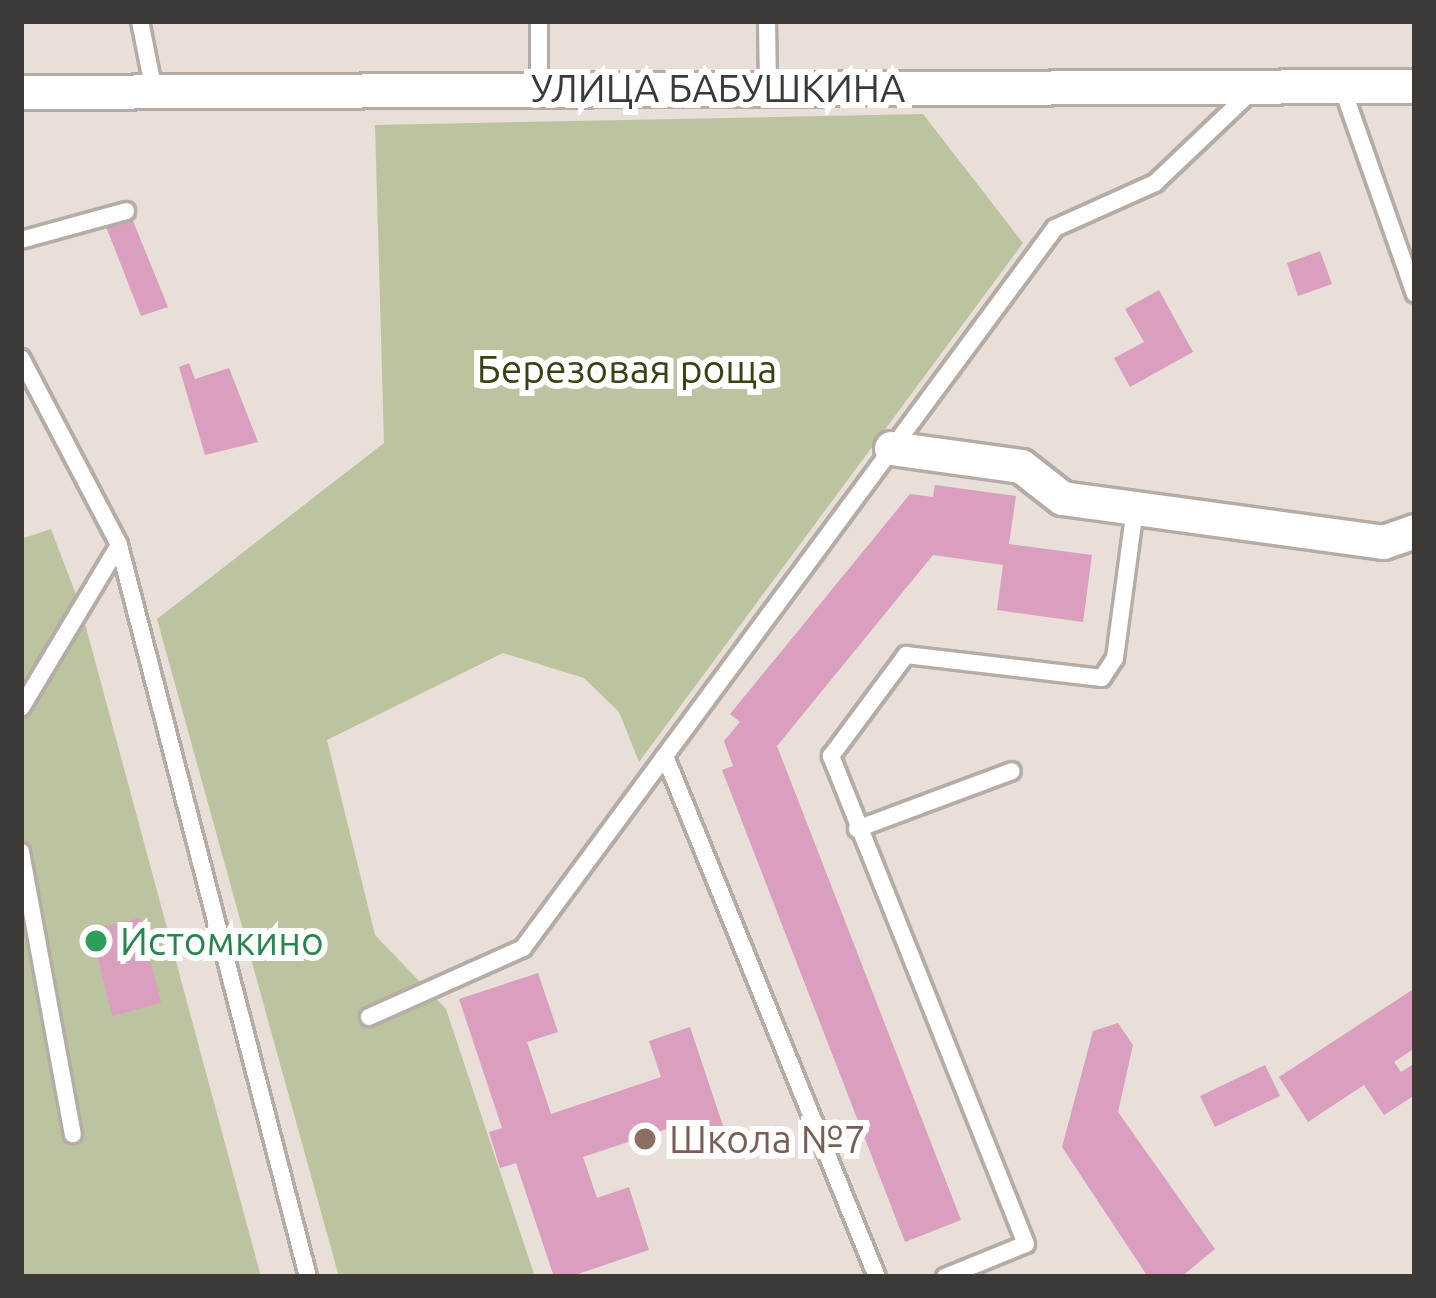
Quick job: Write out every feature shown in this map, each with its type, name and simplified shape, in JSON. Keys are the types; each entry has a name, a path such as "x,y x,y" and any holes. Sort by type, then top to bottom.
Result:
{"street":[{"name":"УЛИЦА БАБУШКИНА","path":"21,92 1415,86"},
{"path":"891,448 1021,466 1054,496 1383,542 1415,531"}],"lane":[{"path":"140,21 154,91"},
{"path":"539,21 539,88"},
{"path":"767,21 768,87"},
{"path":"369,1017 523,948 1054,228 1155,183 1256,87"},
{"path":"1342,87 1415,294"},
{"path":"21,240 127,211"},
{"path":"21,358 119,545 308,1277"},
{"path":"945,1277 1026,1244 857,830 831,755 906,655 1091,678 1111,670 1136,508"},
{"path":"21,708 119,545"},
{"path":"664,756 877,1277"},
{"path":"857,830 1012,771"},
{"path":"21,851 73,1134"}],"green space":[{"name":"Березовая роща","path":"923,114 1023,243 639,762 619,712 584,678 503,653 327,740 375,935 446,1009 535,1277 339,1277 157,619 384,443 375,125"},
{"name":"Истомкино","path":"51,529 80,605 261,1277 21,1277 21,539"}],"building":[{"path":"131,216 168,307 141,316 105,224"},
{"path":"1320,251 1332,284 1298,296 1287,263"},
{"path":"1159,290 1193,352 1130,387 1114,358 1144,342 1125,309"},
{"path":"189,363 195,379 229,368 258,442 205,455 179,367"},
{"path":"935,485 1016,496 1009,544 1092,555 1083,622 997,610 1003,565 933,555 777,746 961,1220 905,1242 722,770 733,766 724,741 740,722 730,714 910,494 933,497"},
{"path":"140,918 161,1003 112,1016 91,930"},
{"path":"538,973 558,1032 527,1042 551,1114 661,1077 649,1041 690,1027 726,1135 687,1148 679,1125 583,1157 597,1198 629,1187 649,1250 569,1277 554,1277 516,1163 500,1168 489,1132 502,1128 459,999"},
{"path":"1415,988 1415,1048 1394,1062 1401,1072 1415,1063 1415,1095 1384,1115 1364,1085 1308,1122 1279,1077"},
{"path":"1118,1023 1133,1045 1118,1112 1215,1249 1181,1277 1148,1277 1062,1147 1093,1031"},
{"path":"1265,1065 1280,1096 1215,1127 1200,1096"}],"place":[{"name":"Истомкино","path":"96,941"},
{"name":"Школа №7","path":"645,1139"}]}
